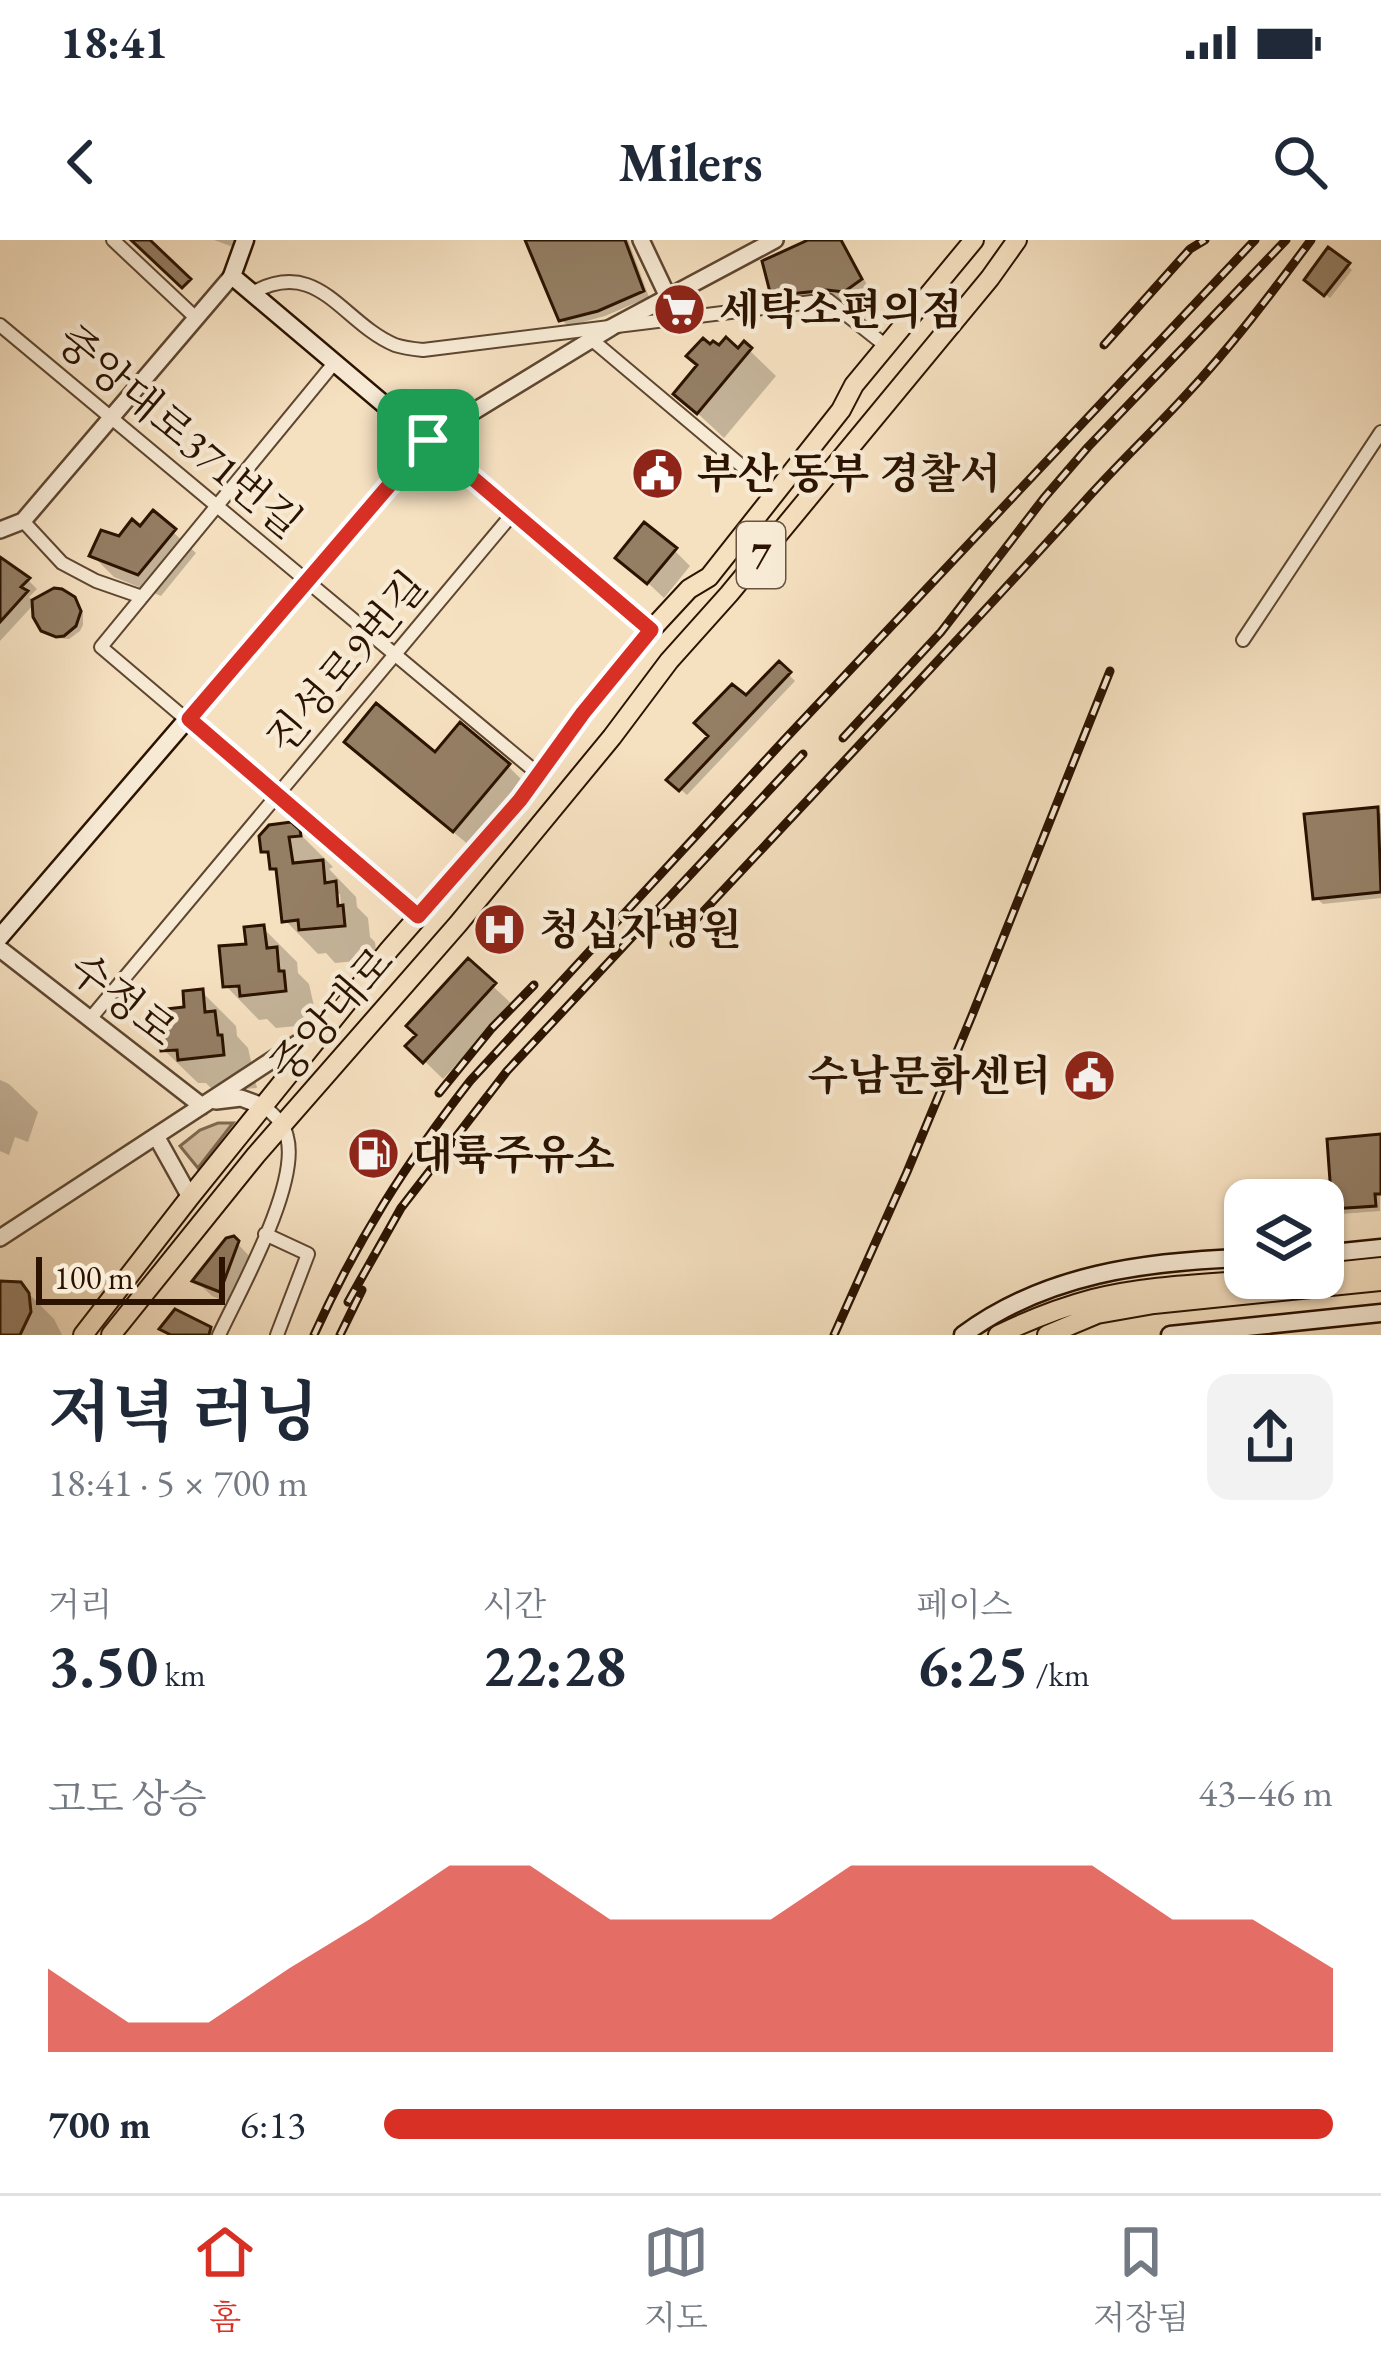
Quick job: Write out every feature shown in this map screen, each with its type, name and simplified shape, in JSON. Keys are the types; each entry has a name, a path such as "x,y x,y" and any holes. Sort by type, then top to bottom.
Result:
{"main road":[{"path":"245,240 232,276 651,630"},
{"name":"중앙대로","path":"83,1335 418,916 520,800 651,630 688,589 709,578 841,410 848,393 974,240"},
{"name":"중앙대로","path":"111,1335 283,1124 458,924 1017,240"},
{"path":"0,937 428,440"},
{"path":"1344,1252 1381,1248"},
{"path":"963,1335 982,1321 1070,1281 1122,1268 1224,1259"},
{"path":"1344,1271 1381,1268"},
{"path":"998,1335 1038,1316 1381,1281"},
{"path":"1046,1335 1147,1290 1224,1283"},
{"path":"1070,1335 1097,1312 1151,1316 1381,1293"},
{"path":"127,1335 130,1313"},
{"path":"1170,1335 1381,1313"}],"street":[{"path":"113,240 196,318"},
{"path":"640,240 668,297"},
{"path":"428,440 591,339 776,240"},
{"path":"0,530 22,521 232,276"},
{"path":"252,293 280,281 299,280 380,337 400,347 423,350 828,300 886,346"},
{"name":"중앙대로371번길","path":"0,325 537,773"},
{"path":"591,339 774,493"},
{"path":"335,362 101,646 418,916"},
{"path":"1243,640 1381,432"},
{"name":"진성로9번길","path":"90,1019 514,512"},
{"path":"22,521 62,563 95,581 142,597"},
{"name":"수정로","path":"0,949 202,1106"},
{"path":"0,1238 336,1018"},
{"path":"202,1106 242,1098 265,1107 283,1124 289,1142 287,1179 220,1335"},
{"path":"156,1136 190,1196"},
{"path":"265,1234 308,1254 277,1335"}],"shaded area":[{"path":"218,1123 233,1123 198,1168 180,1146"}],"building":[{"path":"131,240 150,240 191,279 182,288"},
{"path":"525,240 625,240 644,291 559,321"},
{"path":"808,240 841,240 862,279 844,292 771,296 762,261"},
{"path":"1328,247 1350,263 1324,296 1304,280"},
{"path":"726,337 738,348 744,341 752,348 697,414 673,394 697,365 686,356 703,338 719,345"},
{"path":"153,510 176,529 138,575 89,556 101,530 119,536 132,519 140,526"},
{"path":"644,522 677,548 647,584 615,558"},
{"path":"0,557 30,578 21,587 28,591 0,622"},
{"path":"54,588 75,597 81,611 76,626 56,637 41,631 33,617 32,600"},
{"path":"779,661 791,672 679,791 666,780 708,736 694,723 732,684 746,695"},
{"path":"376,703 435,752 460,722 510,764 453,832 344,742"},
{"path":"1378,807 1381,892 1313,899 1304,814"},
{"path":"291,822 301,836 289,837 293,863 323,860 325,883 336,881 345,926 299,930 298,920 282,922 276,869 270,869 268,852 261,852 259,836 269,825"},
{"path":"264,925 267,948 277,947 286,991 240,996 239,986 223,987 219,946 246,944 244,927"},
{"path":"468,958 496,983 423,1063 405,1046 416,1035 406,1026"},
{"path":"203,989 205,1012 215,1011 224,1055 178,1060 177,1050 161,1051 157,1010 184,1007 183,991"},
{"path":"1381,1134 1381,1194 1375,1194 1376,1206 1344,1208 1344,1179 1330,1179 1327,1139"},
{"path":"234,1236 239,1241 220,1292 192,1281 226,1238"},
{"path":"0,1281 21,1282 29,1293 31,1312 20,1335 0,1335"},
{"path":"175,1309 211,1327 209,1335 171,1335 159,1329"}],"railway":[{"path":"1104,345 1190,249 1205,240"},
{"path":"314,1335 384,1203 470,1081 1255,240"},
{"path":"843,738 941,632 1088,447 1286,240"},
{"path":"674,943 1202,377 1311,240"},
{"path":"834,1335 907,1172 1110,671"},
{"path":"348,1302 401,1208 507,1071 803,754"},
{"path":"439,1093 534,985"},
{"path":"340,1335 362,1290"}],"place":[{"name":"세탁소편의점","path":"680,309"},
{"name":"부산 동부 경찰서","path":"658,473"},
{"name":"청십자병원","path":"500,929"},
{"name":"수남문화센터","path":"1090,1075"},
{"name":"대륙주유소","path":"373,1154"}],"route":[{"path":"428,440 651,630 520,800 418,916 189,719 428,440"}]}
